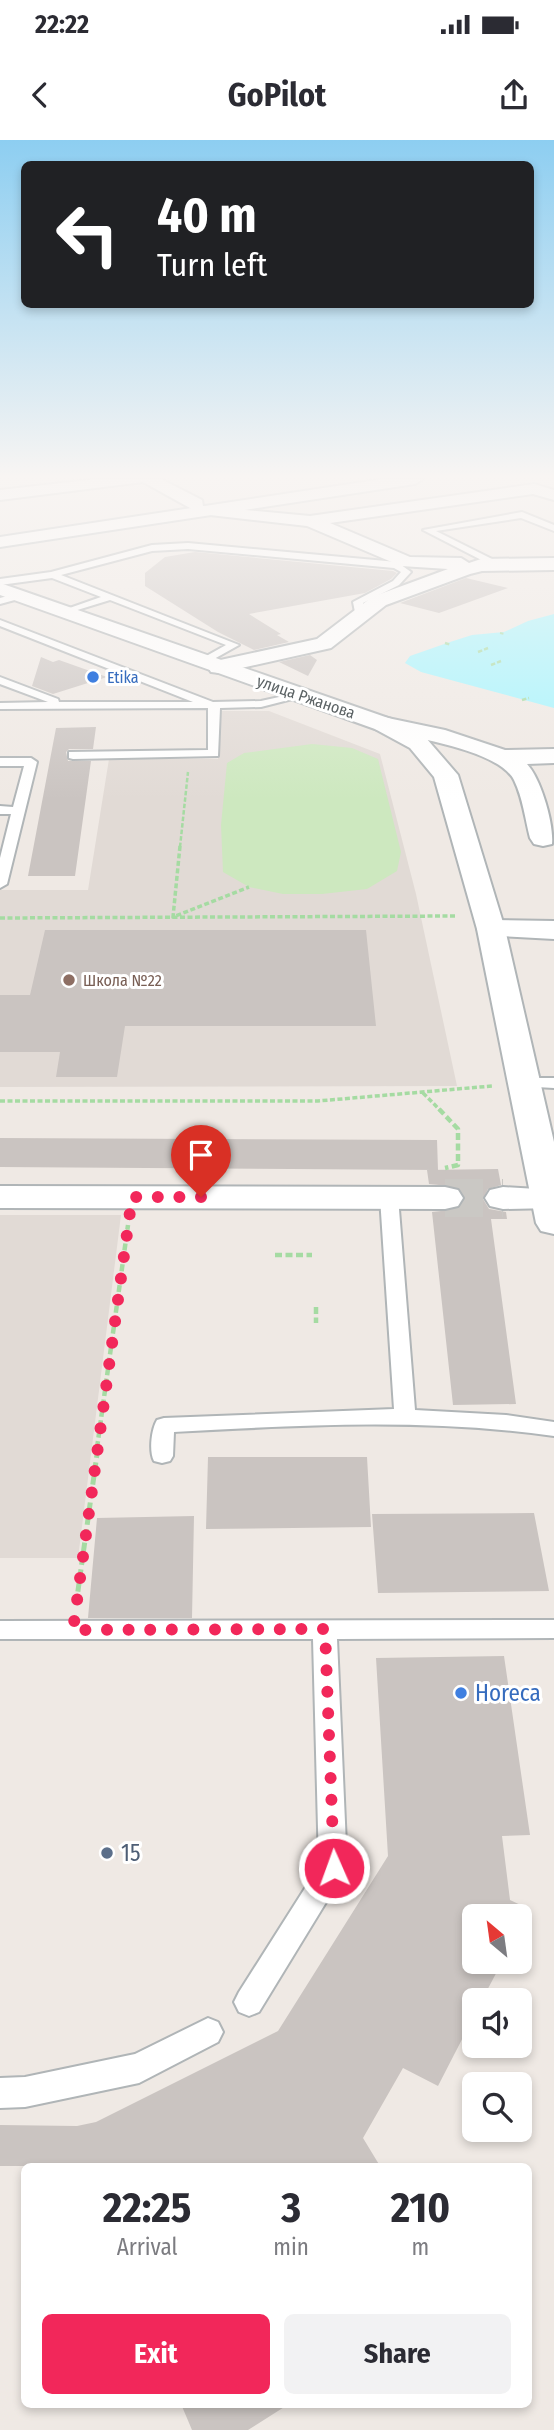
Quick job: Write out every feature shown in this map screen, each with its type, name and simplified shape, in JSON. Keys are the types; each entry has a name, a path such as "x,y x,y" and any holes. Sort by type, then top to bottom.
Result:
{"street":[{"path":"212,664 324,644 379,601 425,586"},
{"name":"улица Ржанова","path":"5,592 383,724 418,743 446,775 489,922 551,1211 503,1198"},
{"path":"383,724 434,733 500,757 524,774 543,838"},
{"path":"500,757 554,756"},
{"path":"489,922 554,930"},
{"path":"0,1197 390,1197 441,1184"}],"lane":[{"path":"5,592 23,586"},
{"path":"82,586 234,645 212,664"},
{"path":"361,617 358,603 391,586"},
{"path":"65,613 110,597"},
{"path":"1,623 214,706"},
{"path":"0,680 66,706"},
{"path":"0,706 214,706 261,704 302,695"},
{"path":"73,755 214,753 214,706"},
{"path":"0,762 32,762 0,884"},
{"path":"0,810 20,811"},
{"path":"524,1083 554,1083"},
{"path":"390,1197 405,1418"},
{"path":"162,1456 164,1425 297,1418 405,1418 497,1419 554,1429"},
{"path":"249,2002 334,1868 325,1629"},
{"path":"0,1630 554,1629"},
{"path":"0,2093 25,2092 139,2068 208,2032"}],"path":[{"path":"499,633 505,634"},
{"path":"445,643 451,645"},
{"path":"478,652 488,648"},
{"path":"491,664 501,661"},
{"path":"522,700 529,698"},
{"path":"173,917 190,754"},
{"path":"173,917 248,887"},
{"path":"0,918 173,917 489,922"},
{"path":"0,1101 318,1101 524,1083"},
{"path":"422,1092 458,1129 458,1165 441,1184"},
{"path":"73,1630 132,1197"},
{"path":"275,1255 312,1255"},
{"path":"316,1307 316,1323"}],"shaded area":[{"path":"220,711 269,711 380,754 416,894 457,1086 0,1087 0,890 88,890 109,759 218,759"},
{"path":"0,1215 121,1215 78,1558 0,1558"}],"green space":[{"path":"312,744 352,748 378,759 401,852 397,871 367,889 322,894 283,894 249,887 223,872 221,825 227,763 244,753"}],"water":[{"path":"554,614 554,708 421,672 405,663 410,656 450,642 472,635 504,632 528,621"}],"building":[{"path":"145,586 378,586 365,593 249,614 289,642 254,650 218,632"},
{"path":"445,586 508,588 439,613 400,603"},
{"path":"310,655 317,660 308,676 279,662"},
{"path":"41,657 53,662 59,660 107,677 53,694 32,686"},
{"path":"96,727 93,749 69,749 66,752 68,761 91,761 75,876 28,876 56,728"},
{"path":"45,930 366,930 376,1026 125,1026 117,1077 56,1077 60,1052 0,1052 0,995 30,995"},
{"path":"0,1138 437,1140 438,1170 0,1167"},
{"path":"498,1169 501,1185 488,1189 483,1199 489,1209 506,1212 507,1219 491,1219 516,1404 453,1405 432,1212 459,1209 465,1197 459,1187 429,1184 427,1170"},
{"path":"208,1457 367,1457 371,1527 206,1529"},
{"path":"534,1513 549,1591 378,1593 372,1514"},
{"path":"194,1516 192,1618 88,1618 97,1518"},
{"path":"504,1656 530,1835 502,1836 510,1900 518,1904 462,1904 462,1974 496,1974 488,1988 462,1988 462,2039 438,2086 403,2068 363,2138 378,2163 21,2163 21,2166 0,2166 0,2125 77,2126 96,2122 278,2031 388,1856 376,1658"},
{"path":"183,2408 283,2408 248,2430 192,2430"}],"tunnel":[{"path":"445,1198 503,1198"}],"place":[{"name":"Etika","path":"93,677"},
{"name":"Школа №22","path":"69,980"},
{"name":"Horeca","path":"461,1693"},
{"name":"15","path":"107,1853"}],"route":[{"path":"201,1197 132,1197 73,1630 325,1629 334,1868"}]}
